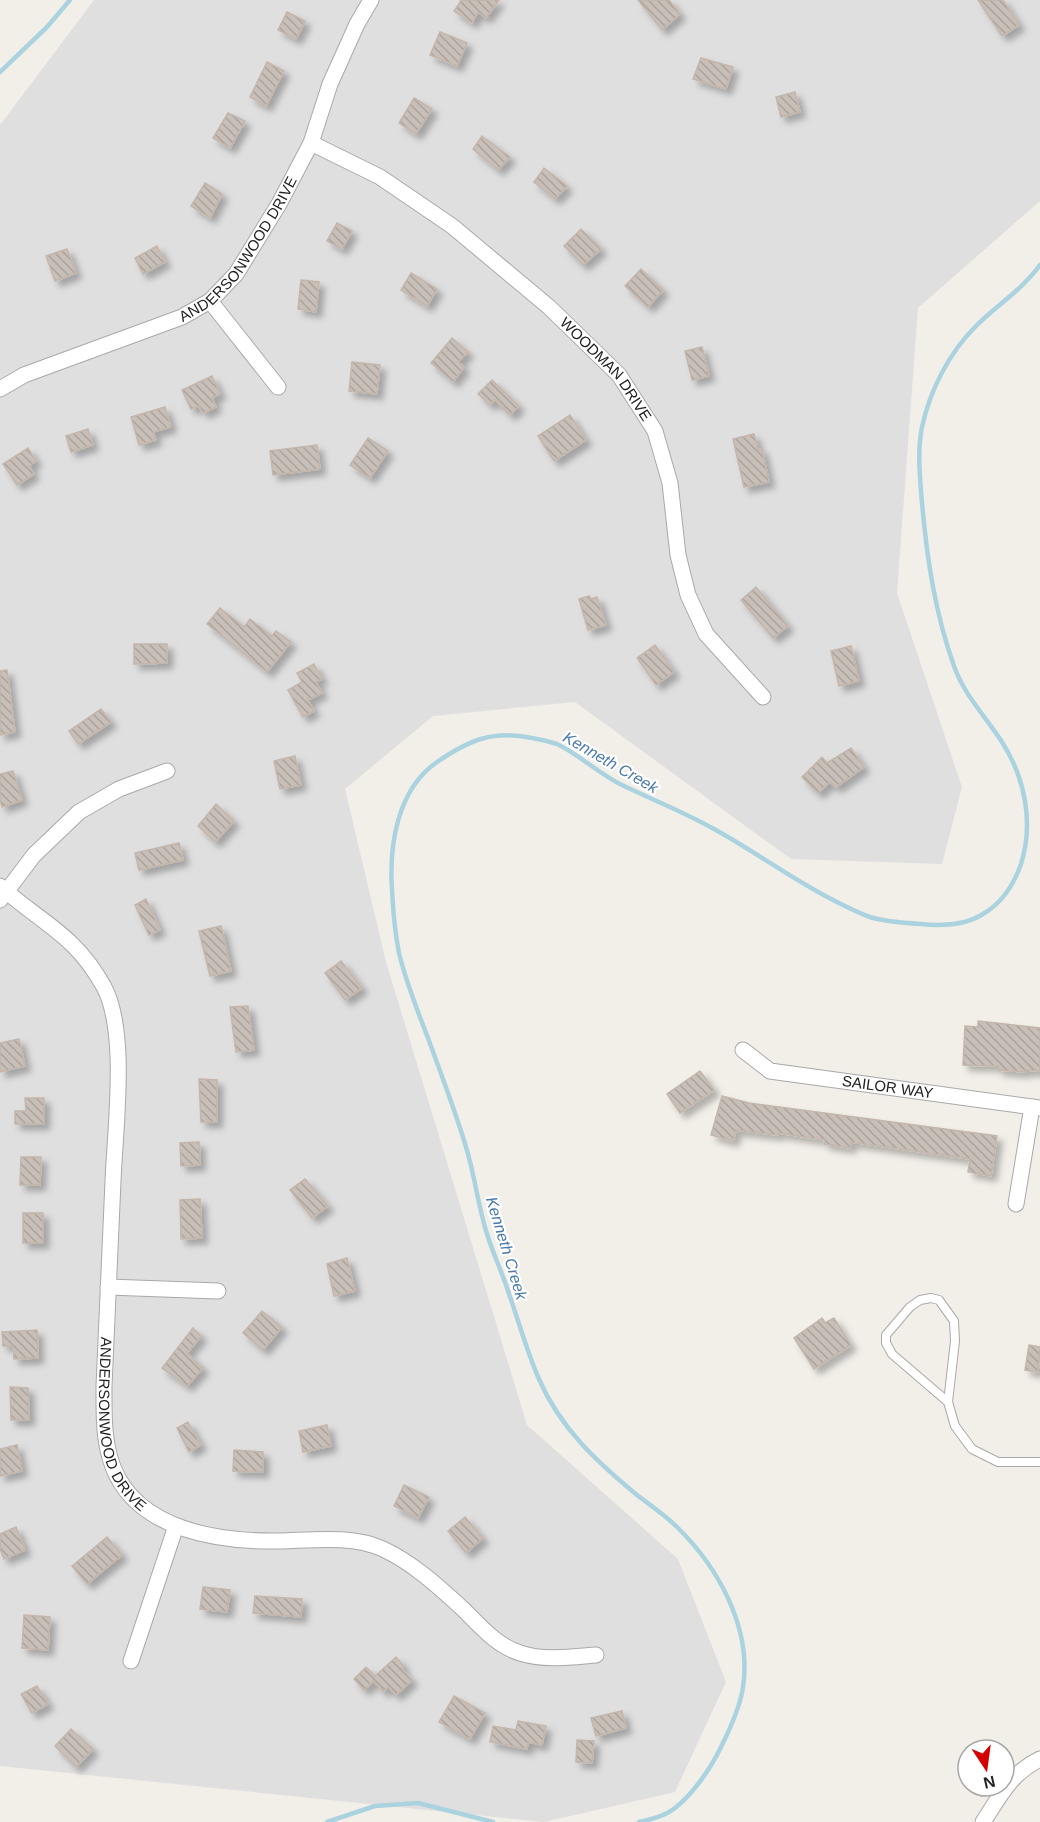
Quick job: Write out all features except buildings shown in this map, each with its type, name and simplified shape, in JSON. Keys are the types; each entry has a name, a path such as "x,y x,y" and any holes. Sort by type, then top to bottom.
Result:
{"street":[{"name":"ANDERSONWOOD DRIVE","path":"0,389 24,375 182,317 210,301 236,274 279,204 311,144 330,84 357,24 371,0"},
{"name":"WOODMAN DRIVE","path":"311,144 380,177 452,226 549,307 619,375 655,431 670,483 678,555 688,595 706,634 763,698"},
{"path":"210,301 278,387"},
{"path":"2,892 34,855 79,812 119,789 167,771"},
{"name":"ANDERSONWOOD DRIVE","path":"2,892 60,932 83,954 105,989 114,1017 117,1051 117,1111 104,1424 112,1466 124,1487 148,1511 176,1526 230,1539 258,1541 335,1539 381,1548 428,1579 496,1641 512,1650 521,1654 562,1658 596,1655"},
{"name":"SAILOR WAY","path":"743,1050 770,1071 1036,1107"},
{"path":"1016,1204 1036,1107"},
{"path":"108,1287 218,1291"},
{"path":"131,1661 176,1526"},
{"path":"983,1822 1010,1780 1029,1764 1040,1759"}],"lane":[{"path":"948,1402 892,1354 886,1343 886,1335 910,1307 920,1300 931,1298 939,1300 954,1321 955,1341 948,1402 955,1426 972,1449 998,1462 1040,1462"}],"shaded area":[{"path":"94,0 1040,0 1040,201 918,308 897,593 962,787 942,864 791,859 575,702 433,716 345,789 386,962 527,1425 678,1559 726,1682 675,1792 544,1822 0,1766 0,125"}],"waterway":[{"path":"0,72 47,27 70,0"},
{"name":"Kenneth Creek","path":"639,1822 663,1815 682,1802 701,1780 721,1747 742,1695 744,1665 737,1621 718,1580 692,1543 662,1514 622,1483 581,1443 548,1397 535,1369 487,1234 462,1133 412,996 399,953 391,873 398,820 404,803 423,774 460,748 493,736 538,739 557,744 614,781 703,823 819,893 870,917 902,923 937,925 969,920 990,910 1011,886 1021,864 1027,833 1025,801 1017,770 1010,756 963,687 947,646 926,545 920,484 920,446 922,427 930,399 949,360 976,326 1017,290 1040,265"},
{"name":"Kenneth Creek","path":"327,1822 375,1806 418,1803 493,1822"}]}
